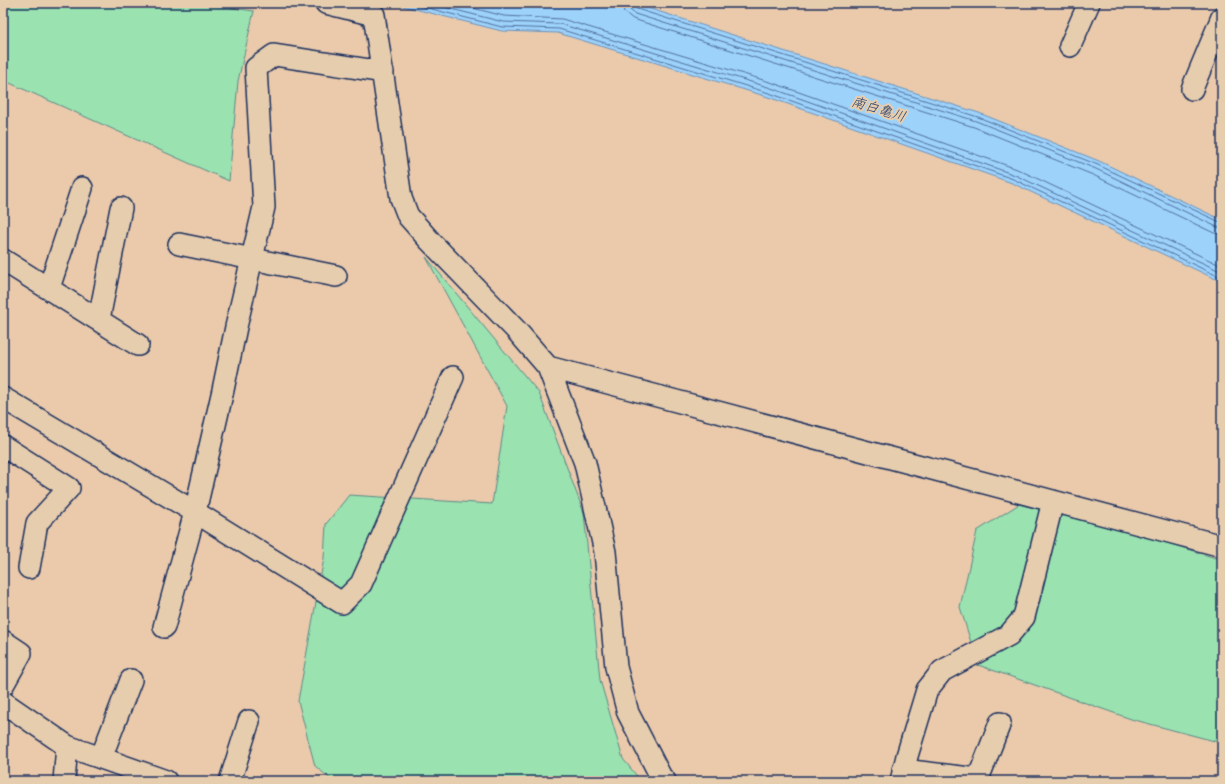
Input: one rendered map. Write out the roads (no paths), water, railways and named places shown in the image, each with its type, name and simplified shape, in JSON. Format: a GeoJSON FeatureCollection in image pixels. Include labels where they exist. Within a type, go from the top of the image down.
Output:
{"type":"FeatureCollection","features":[{"type":"Feature","properties":{"kind":"street"},"geometry":{"type":"LineString","coordinates":[[326,3],[374,15],[401,198],[408,216],[430,241],[516,330],[548,367],[585,463],[605,552],[616,667],[628,713],[665,781]]}},
{"type":"Feature","properties":{"kind":"street"},"geometry":{"type":"LineString","coordinates":[[1070,46],[1089,3]]}},
{"type":"Feature","properties":{"kind":"street"},"geometry":{"type":"LineString","coordinates":[[1192,89],[1222,17]]}},
{"type":"Feature","properties":{"kind":"street"},"geometry":{"type":"LineString","coordinates":[[164,627],[195,512],[264,207],[256,68],[274,55],[383,72]]}},
{"type":"Feature","properties":{"kind":"street"},"geometry":{"type":"LineString","coordinates":[[49,288],[82,188]]}},
{"type":"Feature","properties":{"kind":"street"},"geometry":{"type":"LineString","coordinates":[[99,320],[121,208]]}},
{"type":"Feature","properties":{"kind":"street"},"geometry":{"type":"LineString","coordinates":[[179,244],[336,276]]}},
{"type":"Feature","properties":{"kind":"street"},"geometry":{"type":"LineString","coordinates":[[3,260],[138,345]]}},
{"type":"Feature","properties":{"kind":"street"},"geometry":{"type":"LineString","coordinates":[[548,367],[1222,546]]}},
{"type":"Feature","properties":{"kind":"street"},"geometry":{"type":"LineString","coordinates":[[3,398],[195,512],[342,603],[361,584],[453,377]]}},
{"type":"Feature","properties":{"kind":"street"},"geometry":{"type":"LineString","coordinates":[[3,446],[69,488],[37,523],[29,568]]}},
{"type":"Feature","properties":{"kind":"street"},"geometry":{"type":"LineString","coordinates":[[1000,723],[978,779],[902,776],[928,690],[942,671],[1009,636],[1024,617],[1053,501]]}},
{"type":"Feature","properties":{"kind":"street"},"geometry":{"type":"LineString","coordinates":[[3,641],[21,653],[3,685]]}},
{"type":"Feature","properties":{"kind":"street"},"geometry":{"type":"LineString","coordinates":[[101,758],[131,680]]}},
{"type":"Feature","properties":{"kind":"street"},"geometry":{"type":"LineString","coordinates":[[3,702],[67,746],[166,781]]}},
{"type":"Feature","properties":{"kind":"street"},"geometry":{"type":"LineString","coordinates":[[230,781],[249,721]]}},
{"type":"Feature","properties":{"kind":"street"},"geometry":{"type":"LineString","coordinates":[[64,781],[67,746]]}},
{"type":"Feature","properties":{"kind":"water","name":"南白亀川"},"geometry":{"type":"Polygon","coordinates":[[[391,3],[632,3],[979,113],[1099,161],[1222,220],[1222,282],[1012,183],[768,97],[558,33],[502,31],[391,3]]]}}]}
